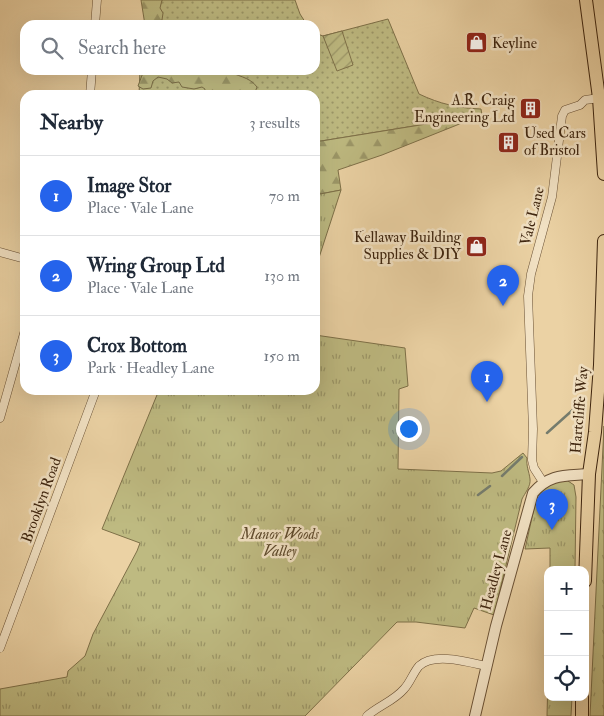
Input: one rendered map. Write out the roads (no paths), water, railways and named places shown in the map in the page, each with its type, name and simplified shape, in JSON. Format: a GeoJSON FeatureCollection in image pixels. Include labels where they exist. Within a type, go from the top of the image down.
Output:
{"type":"FeatureCollection","features":[{"type":"Feature","properties":{"kind":"highway"},"geometry":{"type":"LineString","coordinates":[[586,0],[599,98],[604,174]]}},
{"type":"Feature","properties":{"kind":"highway","name":"Hartcliffe Way"},"geometry":{"type":"LineString","coordinates":[[586,566],[589,474],[595,432],[600,365],[604,241]]}},
{"type":"Feature","properties":{"kind":"highway"},"geometry":{"type":"LineString","coordinates":[[582,701],[582,716]]}},
{"type":"Feature","properties":{"kind":"street"},"geometry":{"type":"LineString","coordinates":[[95,20],[97,0]]}},
{"type":"Feature","properties":{"kind":"street"},"geometry":{"type":"LineString","coordinates":[[90,90],[92,75]]}},
{"type":"Feature","properties":{"kind":"street","name":"Vale Lane"},"geometry":{"type":"LineString","coordinates":[[543,482],[534,468],[532,460],[534,430],[528,296],[531,274],[552,197],[562,116],[565,110],[580,105],[586,100],[599,98]]}},
{"type":"Feature","properties":{"kind":"street"},"geometry":{"type":"LineString","coordinates":[[0,252],[20,258]]}},
{"type":"Feature","properties":{"kind":"street"},"geometry":{"type":"LineString","coordinates":[[0,418],[20,348]]}},
{"type":"Feature","properties":{"kind":"street","name":"Brooklyn Road"},"geometry":{"type":"LineString","coordinates":[[0,648],[94,395]]}},
{"type":"Feature","properties":{"kind":"street"},"geometry":{"type":"LineString","coordinates":[[543,482],[556,476],[589,474]]}},
{"type":"Feature","properties":{"kind":"street","name":"Headley Lane"},"geometry":{"type":"LineString","coordinates":[[475,716],[486,666],[530,499],[543,482]]}},
{"type":"Feature","properties":{"kind":"street"},"geometry":{"type":"LineString","coordinates":[[366,716],[389,702],[404,689],[418,666],[426,661],[436,658],[486,666]]}},
{"type":"Feature","properties":{"kind":"waterway"},"geometry":{"type":"LineString","coordinates":[[547,433],[576,407]]}},
{"type":"Feature","properties":{"kind":"waterway"},"geometry":{"type":"LineString","coordinates":[[502,476],[522,457]]}},
{"type":"Feature","properties":{"kind":"waterway"},"geometry":{"type":"LineString","coordinates":[[478,495],[490,486]]}},
{"type":"Feature","properties":{"kind":"place","name":"Keyline"},"geometry":{"type":"Point","coordinates":[476,43]}},
{"type":"Feature","properties":{"kind":"place","name":"A.R. Craig Engineering Ltd"},"geometry":{"type":"Point","coordinates":[531,109]}},
{"type":"Feature","properties":{"kind":"place","name":"Used Cars of Bristol"},"geometry":{"type":"Point","coordinates":[508,142]}},
{"type":"Feature","properties":{"kind":"place","name":"Kellaway Building Supplies & DIY"},"geometry":{"type":"Point","coordinates":[477,246]}},
{"type":"Feature","properties":{"kind":"place","name":"Wring Group Ltd"},"geometry":{"type":"Point","coordinates":[503,306]}},
{"type":"Feature","properties":{"kind":"place","name":"Image Stor"},"geometry":{"type":"Point","coordinates":[487,402]}},
{"type":"Feature","properties":{"kind":"place","name":"Crox Bottom"},"geometry":{"type":"Point","coordinates":[552,530]}},
{"type":"Feature","properties":{"kind":"park label","name":"Manor Woods Valley"},"geometry":{"type":"Point","coordinates":[280,542]}}]}
